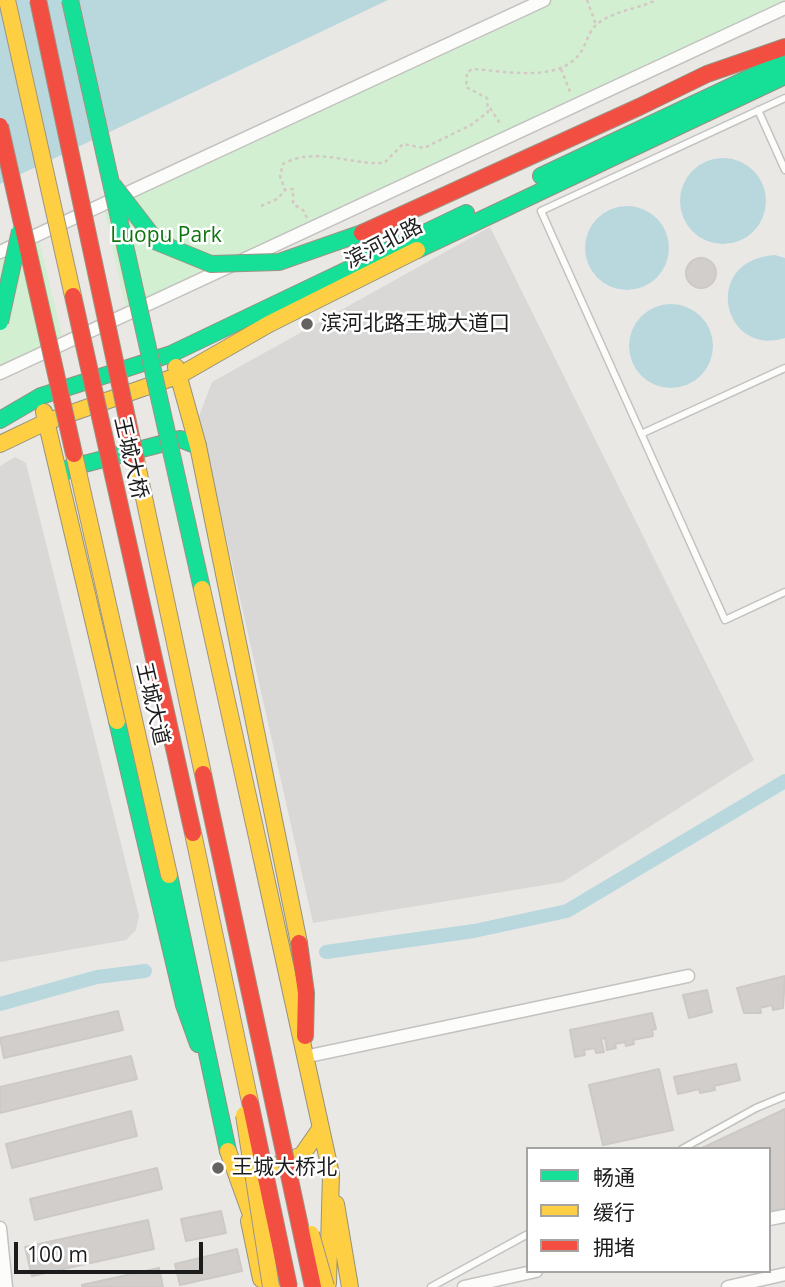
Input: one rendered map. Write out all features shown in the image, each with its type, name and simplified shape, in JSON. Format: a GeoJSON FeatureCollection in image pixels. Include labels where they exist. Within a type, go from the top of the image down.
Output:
{"type":"FeatureCollection","features":[{"type":"Feature","properties":{"kind":"main road","name":"王城大桥"},"geometry":{"type":"LineString","coordinates":[[7,0],[213,924]]}},
{"type":"Feature","properties":{"kind":"main road","name":"王城大桥"},"geometry":{"type":"LineString","coordinates":[[38,0],[279,1117]]}},
{"type":"Feature","properties":{"kind":"main road"},"geometry":{"type":"LineString","coordinates":[[70,0],[331,1174],[349,1287]]}},
{"type":"Feature","properties":{"kind":"main road"},"geometry":{"type":"LineString","coordinates":[[109,180],[157,242],[211,264],[279,262],[353,237],[707,74],[785,47]]}},
{"type":"Feature","properties":{"kind":"main road","name":"滨河北路"},"geometry":{"type":"LineString","coordinates":[[0,420],[41,397],[171,354],[785,61]]}},
{"type":"Feature","properties":{"kind":"main road","name":"滨河北路"},"geometry":{"type":"LineString","coordinates":[[0,444],[46,422],[180,375],[269,324],[500,209],[785,76]]}},
{"type":"Feature","properties":{"kind":"main road","name":"王城大道"},"geometry":{"type":"LineString","coordinates":[[0,126],[169,875],[228,1152],[278,1287]]}},
{"type":"Feature","properties":{"kind":"main road"},"geometry":{"type":"LineString","coordinates":[[0,322],[21,223]]}},
{"type":"Feature","properties":{"kind":"main road"},"geometry":{"type":"LineString","coordinates":[[171,354],[180,375],[198,446],[297,930],[306,993],[304,1057]]}},
{"type":"Feature","properties":{"kind":"main road"},"geometry":{"type":"LineString","coordinates":[[41,397],[184,1005],[216,1094]]}},
{"type":"Feature","properties":{"kind":"main road"},"geometry":{"type":"LineString","coordinates":[[59,477],[69,468],[180,439],[198,446]]}},
{"type":"Feature","properties":{"kind":"main road"},"geometry":{"type":"LineString","coordinates":[[213,924],[271,1287]]}},
{"type":"Feature","properties":{"kind":"main road"},"geometry":{"type":"LineString","coordinates":[[213,924],[289,1287]]}},
{"type":"Feature","properties":{"kind":"main road"},"geometry":{"type":"LineString","coordinates":[[279,1117],[313,1287]]}},
{"type":"Feature","properties":{"kind":"main road"},"geometry":{"type":"LineString","coordinates":[[279,1117],[327,1287]]}},
{"type":"Feature","properties":{"kind":"main road"},"geometry":{"type":"LineString","coordinates":[[228,1152],[251,1166],[272,1167],[296,1161],[310,1148],[320,1129]]}},
{"type":"Feature","properties":{"kind":"main road"},"geometry":{"type":"LineString","coordinates":[[327,1287],[331,1174]]}},
{"type":"Feature","properties":{"kind":"main road"},"geometry":{"type":"LineString","coordinates":[[245,1200],[263,1287]]}},
{"type":"Feature","properties":{"kind":"street"},"geometry":{"type":"LineString","coordinates":[[0,252],[544,0]]}},
{"type":"Feature","properties":{"kind":"street"},"geometry":{"type":"LineString","coordinates":[[0,373],[785,8]]}},
{"type":"Feature","properties":{"kind":"street"},"geometry":{"type":"LineString","coordinates":[[304,1057],[688,976]]}},
{"type":"Feature","properties":{"kind":"street"},"geometry":{"type":"LineString","coordinates":[[0,1228],[6,1287]]}},
{"type":"Feature","properties":{"kind":"street"},"geometry":{"type":"LineString","coordinates":[[464,1287],[527,1273]]}},
{"type":"Feature","properties":{"kind":"street"},"geometry":{"type":"LineString","coordinates":[[728,1287],[785,1274]]}},
{"type":"Feature","properties":{"kind":"lane"},"geometry":{"type":"LineString","coordinates":[[785,98],[541,211],[725,620],[785,592]]}},
{"type":"Feature","properties":{"kind":"lane"},"geometry":{"type":"LineString","coordinates":[[758,110],[785,170]]}},
{"type":"Feature","properties":{"kind":"lane"},"geometry":{"type":"LineString","coordinates":[[641,434],[785,368]]}},
{"type":"Feature","properties":{"kind":"lane"},"geometry":{"type":"LineString","coordinates":[[686,1147],[756,1108],[785,1096]]}},
{"type":"Feature","properties":{"kind":"lane"},"geometry":{"type":"LineString","coordinates":[[431,1287],[526,1235]]}},
{"type":"Feature","properties":{"kind":"path"},"geometry":{"type":"LineString","coordinates":[[587,0],[596,25]]}},
{"type":"Feature","properties":{"kind":"path"},"geometry":{"type":"LineString","coordinates":[[515,133],[496,120],[487,98],[466,87],[464,80],[467,72],[473,69],[541,74],[561,69],[578,57],[596,25],[613,14],[656,0]]}},
{"type":"Feature","properties":{"kind":"path"},"geometry":{"type":"LineString","coordinates":[[561,69],[566,88],[580,103]]}},
{"type":"Feature","properties":{"kind":"path"},"geometry":{"type":"LineString","coordinates":[[285,190],[280,176],[283,164],[291,159],[318,155],[384,163],[403,144],[424,148],[471,125],[488,112],[489,104]]}},
{"type":"Feature","properties":{"kind":"path"},"geometry":{"type":"LineString","coordinates":[[261,206],[276,199],[285,190],[293,189],[293,204],[303,210],[311,228]]}},
{"type":"Feature","properties":{"kind":"shaded area"},"geometry":{"type":"Polygon","coordinates":[[[490,227],[754,760],[563,882],[313,923],[199,416],[212,382],[490,227]]]}},
{"type":"Feature","properties":{"kind":"shaded area"},"geometry":{"type":"Polygon","coordinates":[[[15,457],[26,463],[139,916],[136,930],[126,940],[0,962],[0,466],[15,457]]]}},
{"type":"Feature","properties":{"kind":"green space","name":"Luopu Park"},"geometry":{"type":"Polygon","coordinates":[[[544,0],[785,0],[785,8],[127,314],[103,204],[544,0]]]}},
{"type":"Feature","properties":{"kind":"green space"},"geometry":{"type":"Polygon","coordinates":[[[38,235],[64,344],[0,373],[0,252],[38,235]]]}},
{"type":"Feature","properties":{"kind":"water"},"geometry":{"type":"Polygon","coordinates":[[[0,0],[388,0],[0,184],[0,0]]]}},
{"type":"Feature","properties":{"kind":"water"},"geometry":{"type":"Polygon","coordinates":[[[723,158],[747,165],[759,177],[766,201],[759,225],[747,237],[723,244],[699,237],[687,225],[680,201],[687,177],[699,165],[723,158]]]}},
{"type":"Feature","properties":{"kind":"water"},"geometry":{"type":"Polygon","coordinates":[[[619,206],[635,206],[651,213],[662,224],[669,240],[666,264],[657,278],[635,290],[619,290],[603,283],[592,272],[585,256],[585,240],[592,224],[603,213],[619,206]]]}},
{"type":"Feature","properties":{"kind":"water"},"geometry":{"type":"Polygon","coordinates":[[[775,255],[785,258],[785,338],[764,340],[747,334],[735,322],[729,306],[729,289],[736,273],[751,261],[775,255]]]}},
{"type":"Feature","properties":{"kind":"water"},"geometry":{"type":"Polygon","coordinates":[[[663,304],[679,304],[695,311],[706,322],[713,338],[710,362],[701,376],[679,388],[663,388],[647,381],[636,370],[629,354],[629,338],[636,322],[647,311],[663,304]]]}},
{"type":"Feature","properties":{"kind":"building"},"geometry":{"type":"Polygon","coordinates":[[[701,258],[712,262],[716,273],[712,284],[701,288],[690,284],[686,273],[690,262],[701,258]]]}},
{"type":"Feature","properties":{"kind":"building"},"geometry":{"type":"Polygon","coordinates":[[[785,976],[783,1008],[773,1010],[772,1005],[760,1008],[761,1013],[744,1013],[737,988],[785,976]]]}},
{"type":"Feature","properties":{"kind":"building"},"geometry":{"type":"Polygon","coordinates":[[[707,990],[712,1012],[689,1018],[683,995],[707,990]]]}},
{"type":"Feature","properties":{"kind":"building"},"geometry":{"type":"Polygon","coordinates":[[[118,1011],[123,1030],[4,1058],[0,1038],[118,1011]]]}},
{"type":"Feature","properties":{"kind":"building"},"geometry":{"type":"Polygon","coordinates":[[[652,1013],[656,1029],[652,1030],[653,1036],[633,1040],[634,1044],[626,1046],[625,1042],[615,1044],[616,1048],[607,1050],[605,1038],[601,1039],[604,1052],[596,1053],[595,1048],[584,1050],[585,1055],[575,1057],[570,1030],[652,1013]]]}},
{"type":"Feature","properties":{"kind":"building"},"geometry":{"type":"Polygon","coordinates":[[[131,1056],[137,1079],[0,1113],[0,1087],[131,1056]]]}},
{"type":"Feature","properties":{"kind":"building"},"geometry":{"type":"Polygon","coordinates":[[[736,1064],[740,1080],[714,1086],[715,1090],[700,1093],[699,1089],[678,1094],[674,1077],[736,1064]]]}},
{"type":"Feature","properties":{"kind":"building"},"geometry":{"type":"Polygon","coordinates":[[[659,1069],[673,1130],[603,1145],[589,1085],[659,1069]]]}},
{"type":"Feature","properties":{"kind":"building"},"geometry":{"type":"Polygon","coordinates":[[[785,1109],[785,1208],[771,1212],[771,1147],[704,1147],[785,1109]]]}},
{"type":"Feature","properties":{"kind":"building"},"geometry":{"type":"Polygon","coordinates":[[[131,1111],[137,1136],[12,1168],[6,1144],[131,1111]]]}},
{"type":"Feature","properties":{"kind":"building"},"geometry":{"type":"Polygon","coordinates":[[[157,1168],[162,1189],[35,1220],[30,1199],[157,1168]]]}},
{"type":"Feature","properties":{"kind":"building"},"geometry":{"type":"Polygon","coordinates":[[[221,1211],[226,1233],[186,1241],[181,1219],[221,1211]]]}},
{"type":"Feature","properties":{"kind":"building"},"geometry":{"type":"Polygon","coordinates":[[[148,1220],[154,1249],[32,1276],[25,1247],[148,1220]]]}},
{"type":"Feature","properties":{"kind":"building"},"geometry":{"type":"Polygon","coordinates":[[[237,1249],[242,1271],[180,1285],[175,1264],[237,1249]]]}},
{"type":"Feature","properties":{"kind":"building"},"geometry":{"type":"Polygon","coordinates":[[[159,1268],[163,1287],[82,1287],[82,1285],[159,1268]]]}},
{"type":"Feature","properties":{"kind":"waterway"},"geometry":{"type":"LineString","coordinates":[[326,952],[474,931],[567,911],[785,781]]}},
{"type":"Feature","properties":{"kind":"waterway"},"geometry":{"type":"LineString","coordinates":[[0,1004],[97,977],[145,971]]}},
{"type":"Feature","properties":{"kind":"traffic: fast"},"geometry":{"type":"LineString","coordinates":[[70,0],[202,589]]}},
{"type":"Feature","properties":{"kind":"traffic: fast"},"geometry":{"type":"LineString","coordinates":[[541,176],[785,61]]}},
{"type":"Feature","properties":{"kind":"traffic: fast"},"geometry":{"type":"LineString","coordinates":[[417,250],[785,76]]}},
{"type":"Feature","properties":{"kind":"traffic: fast"},"geometry":{"type":"LineString","coordinates":[[113,185],[157,242],[211,264],[279,262],[362,233]]}},
{"type":"Feature","properties":{"kind":"traffic: fast"},"geometry":{"type":"LineString","coordinates":[[0,420],[41,396],[171,354],[466,213]]}},
{"type":"Feature","properties":{"kind":"traffic: fast"},"geometry":{"type":"LineString","coordinates":[[0,322],[20,231]]}},
{"type":"Feature","properties":{"kind":"traffic: fast"},"geometry":{"type":"LineString","coordinates":[[65,472],[69,468],[180,439],[198,446]]}},
{"type":"Feature","properties":{"kind":"traffic: fast"},"geometry":{"type":"LineString","coordinates":[[117,721],[184,1005],[198,1044]]}},
{"type":"Feature","properties":{"kind":"traffic: fast"},"geometry":{"type":"LineString","coordinates":[[169,875],[228,1151]]}},
{"type":"Feature","properties":{"kind":"traffic: slow"},"geometry":{"type":"LineString","coordinates":[[7,0],[73,296]]}},
{"type":"Feature","properties":{"kind":"traffic: slow"},"geometry":{"type":"LineString","coordinates":[[0,444],[46,422],[180,375],[269,324],[417,250]]}},
{"type":"Feature","properties":{"kind":"traffic: slow"},"geometry":{"type":"LineString","coordinates":[[176,367],[198,446],[299,943]]}},
{"type":"Feature","properties":{"kind":"traffic: slow"},"geometry":{"type":"LineString","coordinates":[[44,412],[117,721]]}},
{"type":"Feature","properties":{"kind":"traffic: slow"},"geometry":{"type":"LineString","coordinates":[[74,454],[169,875]]}},
{"type":"Feature","properties":{"kind":"traffic: slow"},"geometry":{"type":"LineString","coordinates":[[136,460],[203,774]]}},
{"type":"Feature","properties":{"kind":"traffic: slow"},"geometry":{"type":"LineString","coordinates":[[202,589],[261,855]]}},
{"type":"Feature","properties":{"kind":"traffic: slow"},"geometry":{"type":"LineString","coordinates":[[193,833],[250,1102]]}},
{"type":"Feature","properties":{"kind":"traffic: slow"},"geometry":{"type":"LineString","coordinates":[[261,855],[331,1174],[328,1283]]}},
{"type":"Feature","properties":{"kind":"traffic: slow"},"geometry":{"type":"LineString","coordinates":[[244,1115],[271,1287]]}},
{"type":"Feature","properties":{"kind":"traffic: slow"},"geometry":{"type":"LineString","coordinates":[[272,1167],[302,1155],[320,1129]]}},
{"type":"Feature","properties":{"kind":"traffic: slow"},"geometry":{"type":"LineString","coordinates":[[228,1151],[258,1234]]}},
{"type":"Feature","properties":{"kind":"traffic: slow"},"geometry":{"type":"LineString","coordinates":[[336,1204],[350,1287]]}},
{"type":"Feature","properties":{"kind":"traffic: slow"},"geometry":{"type":"LineString","coordinates":[[249,1221],[261,1279]]}},
{"type":"Feature","properties":{"kind":"traffic: slow"},"geometry":{"type":"LineString","coordinates":[[311,1234],[326,1287]]}},
{"type":"Feature","properties":{"kind":"traffic: jam"},"geometry":{"type":"LineString","coordinates":[[38,0],[136,460]]}},
{"type":"Feature","properties":{"kind":"traffic: jam"},"geometry":{"type":"LineString","coordinates":[[639,107],[707,74],[785,47]]}},
{"type":"Feature","properties":{"kind":"traffic: jam"},"geometry":{"type":"LineString","coordinates":[[362,233],[639,107]]}},
{"type":"Feature","properties":{"kind":"traffic: jam"},"geometry":{"type":"LineString","coordinates":[[0,126],[74,454]]}},
{"type":"Feature","properties":{"kind":"traffic: jam"},"geometry":{"type":"LineString","coordinates":[[73,296],[193,833]]}},
{"type":"Feature","properties":{"kind":"traffic: jam"},"geometry":{"type":"LineString","coordinates":[[203,774],[313,1287]]}},
{"type":"Feature","properties":{"kind":"traffic: jam"},"geometry":{"type":"LineString","coordinates":[[299,943],[306,993],[305,1036]]}},
{"type":"Feature","properties":{"kind":"traffic: jam"},"geometry":{"type":"LineString","coordinates":[[250,1102],[289,1287]]}},
{"type":"Feature","properties":{"kind":"place","name":"滨河北路王城大道口"},"geometry":{"type":"Point","coordinates":[307,324]}},
{"type":"Feature","properties":{"kind":"place","name":"王城大桥北"},"geometry":{"type":"Point","coordinates":[218,1168]}}]}
